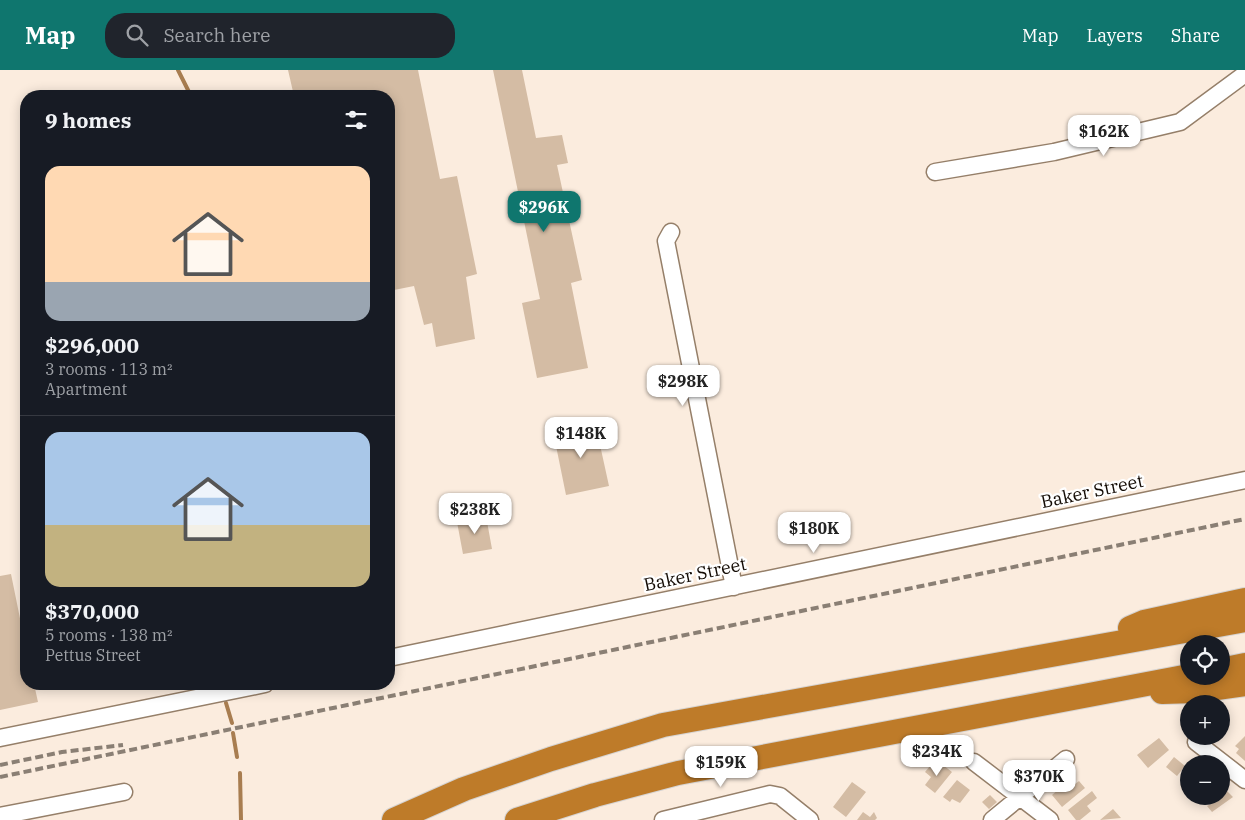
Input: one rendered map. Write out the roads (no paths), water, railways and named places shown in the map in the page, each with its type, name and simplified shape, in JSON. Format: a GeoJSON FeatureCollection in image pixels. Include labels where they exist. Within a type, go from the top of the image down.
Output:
{"type":"FeatureCollection","features":[{"type":"Feature","properties":{"kind":"highway"},"geometry":{"type":"LineString","coordinates":[[1089,648],[1144,622],[1245,600]]}},
{"type":"Feature","properties":{"kind":"highway"},"geometry":{"type":"LineString","coordinates":[[394,820],[464,789],[551,759],[663,725],[1245,620]]}},
{"type":"Feature","properties":{"kind":"highway"},"geometry":{"type":"LineString","coordinates":[[1230,668],[1245,665]]}},
{"type":"Feature","properties":{"kind":"highway"},"geometry":{"type":"LineString","coordinates":[[517,820],[595,795],[678,773],[1180,678]]}},
{"type":"Feature","properties":{"kind":"highway"},"geometry":{"type":"LineString","coordinates":[[1095,693],[1197,691],[1245,684]]}},
{"type":"Feature","properties":{"kind":"street"},"geometry":{"type":"LineString","coordinates":[[935,172],[1054,152],[1180,122],[1245,74]]}},
{"type":"Feature","properties":{"kind":"street"},"geometry":{"type":"LineString","coordinates":[[671,232],[666,241],[734,587]]}},
{"type":"Feature","properties":{"kind":"street","name":"Baker Street"},"geometry":{"type":"LineString","coordinates":[[395,657],[1245,480]]}},
{"type":"Feature","properties":{"kind":"street"},"geometry":{"type":"LineString","coordinates":[[0,738],[235,690]]}},
{"type":"Feature","properties":{"kind":"street"},"geometry":{"type":"LineString","coordinates":[[1200,745],[1245,780]]}},
{"type":"Feature","properties":{"kind":"street"},"geometry":{"type":"LineString","coordinates":[[992,820],[1066,759]]}},
{"type":"Feature","properties":{"kind":"street"},"geometry":{"type":"LineString","coordinates":[[974,762],[1050,820]]}},
{"type":"Feature","properties":{"kind":"street"},"geometry":{"type":"LineString","coordinates":[[0,816],[124,792]]}},
{"type":"Feature","properties":{"kind":"street"},"geometry":{"type":"LineString","coordinates":[[663,820],[770,794],[780,796],[810,820]]}},
{"type":"Feature","properties":{"kind":"waterway"},"geometry":{"type":"LineString","coordinates":[[178,70],[188,90]]}},
{"type":"Feature","properties":{"kind":"waterway"},"geometry":{"type":"LineString","coordinates":[[226,703],[232,723]]}},
{"type":"Feature","properties":{"kind":"waterway"},"geometry":{"type":"LineString","coordinates":[[233,733],[237,757]]}},
{"type":"Feature","properties":{"kind":"waterway"},"geometry":{"type":"LineString","coordinates":[[240,773],[241,820]]}},
{"type":"Feature","properties":{"kind":"railway"},"geometry":{"type":"LineString","coordinates":[[0,777],[1245,519]]}},
{"type":"Feature","properties":{"kind":"railway"},"geometry":{"type":"LineString","coordinates":[[0,765],[62,752],[123,745]]}}]}
